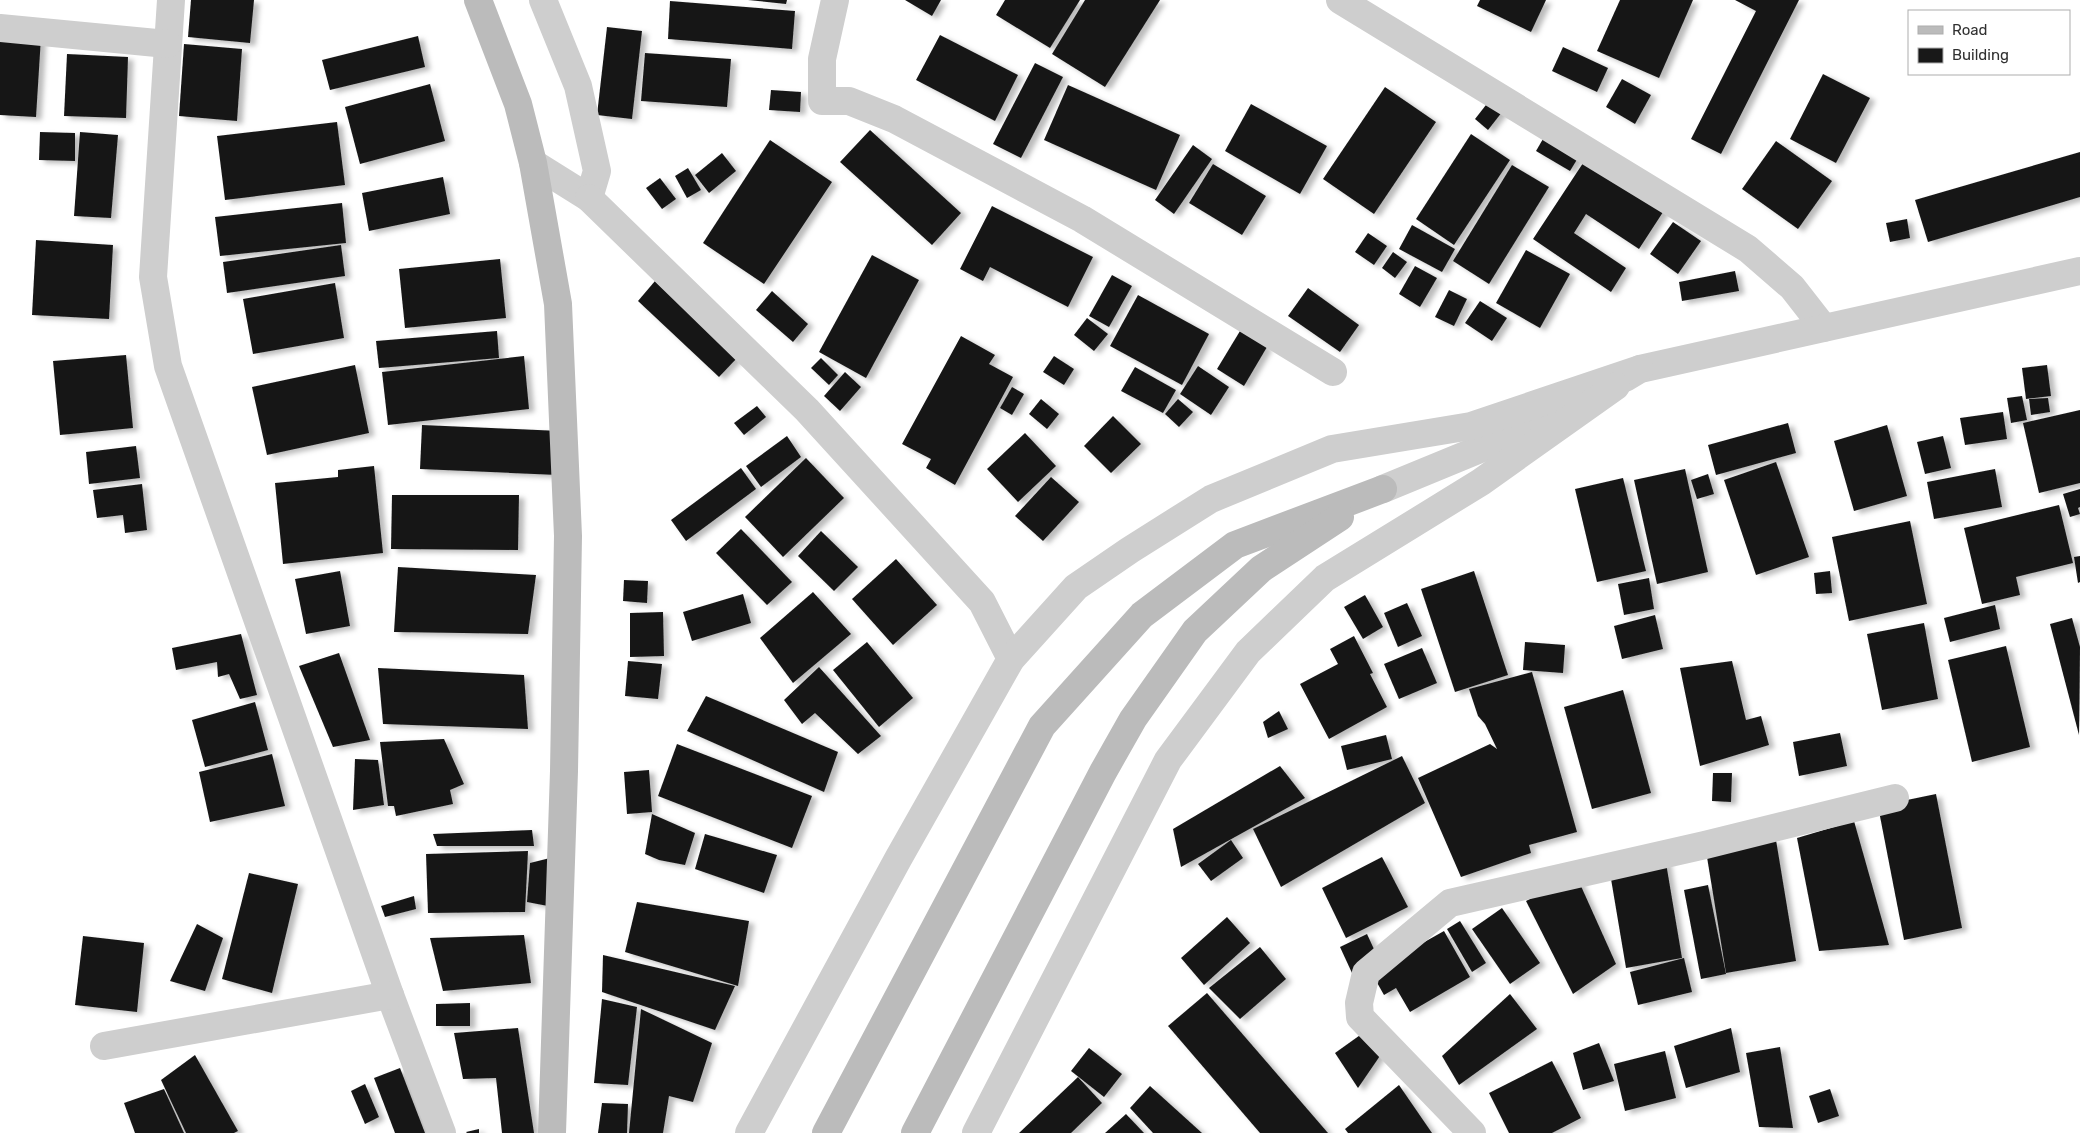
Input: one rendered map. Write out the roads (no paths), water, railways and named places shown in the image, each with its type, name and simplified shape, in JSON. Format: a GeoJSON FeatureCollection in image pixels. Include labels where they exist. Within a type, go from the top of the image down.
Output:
{"type":"FeatureCollection","features":[{"type":"Feature","properties":{"kind":"main road"},"geometry":{"type":"LineString","coordinates":[[478,0],[518,104],[533,163],[558,304],[568,536],[564,771],[552,1133]]}},
{"type":"Feature","properties":{"kind":"main road"},"geometry":{"type":"LineString","coordinates":[[826,1133],[1042,726],[1142,614],[1235,545],[1383,490]]}},
{"type":"Feature","properties":{"kind":"main road"},"geometry":{"type":"LineString","coordinates":[[915,1133],[1102,772],[1133,719],[1195,631],[1260,569],[1383,490]]}},
{"type":"Feature","properties":{"kind":"street"},"geometry":{"type":"LineString","coordinates":[[171,0],[153,277],[168,366],[390,995],[442,1133]]}},
{"type":"Feature","properties":{"kind":"street"},"geometry":{"type":"LineString","coordinates":[[543,0],[580,95],[597,171],[589,198]]}},
{"type":"Feature","properties":{"kind":"street"},"geometry":{"type":"LineString","coordinates":[[835,0],[822,58],[822,101],[849,101],[894,119],[1082,219],[1333,372]]}},
{"type":"Feature","properties":{"kind":"street"},"geometry":{"type":"LineString","coordinates":[[1340,0],[1748,249],[1792,287],[1824,328]]}},
{"type":"Feature","properties":{"kind":"street"},"geometry":{"type":"LineString","coordinates":[[0,28],[167,44]]}},
{"type":"Feature","properties":{"kind":"street"},"geometry":{"type":"LineString","coordinates":[[533,163],[589,198],[807,410],[982,602],[1011,659]]}},
{"type":"Feature","properties":{"kind":"street"},"geometry":{"type":"LineString","coordinates":[[749,1133],[898,859],[1011,659],[1076,588],[1130,550],[1211,499],[1332,449],[1471,426],[1640,369],[2080,271]]}},
{"type":"Feature","properties":{"kind":"street"},"geometry":{"type":"LineString","coordinates":[[1383,490],[1553,418],[1640,369]]}},
{"type":"Feature","properties":{"kind":"street"},"geometry":{"type":"LineString","coordinates":[[976,1133],[1168,760],[1248,652],[1325,578],[1480,482],[1640,369]]}},
{"type":"Feature","properties":{"kind":"street"},"geometry":{"type":"LineString","coordinates":[[1472,1133],[1360,1017],[1359,1002],[1366,973],[1450,903],[1705,845],[1895,798]]}},
{"type":"Feature","properties":{"kind":"street"},"geometry":{"type":"LineString","coordinates":[[104,1046],[390,995]]}}]}
